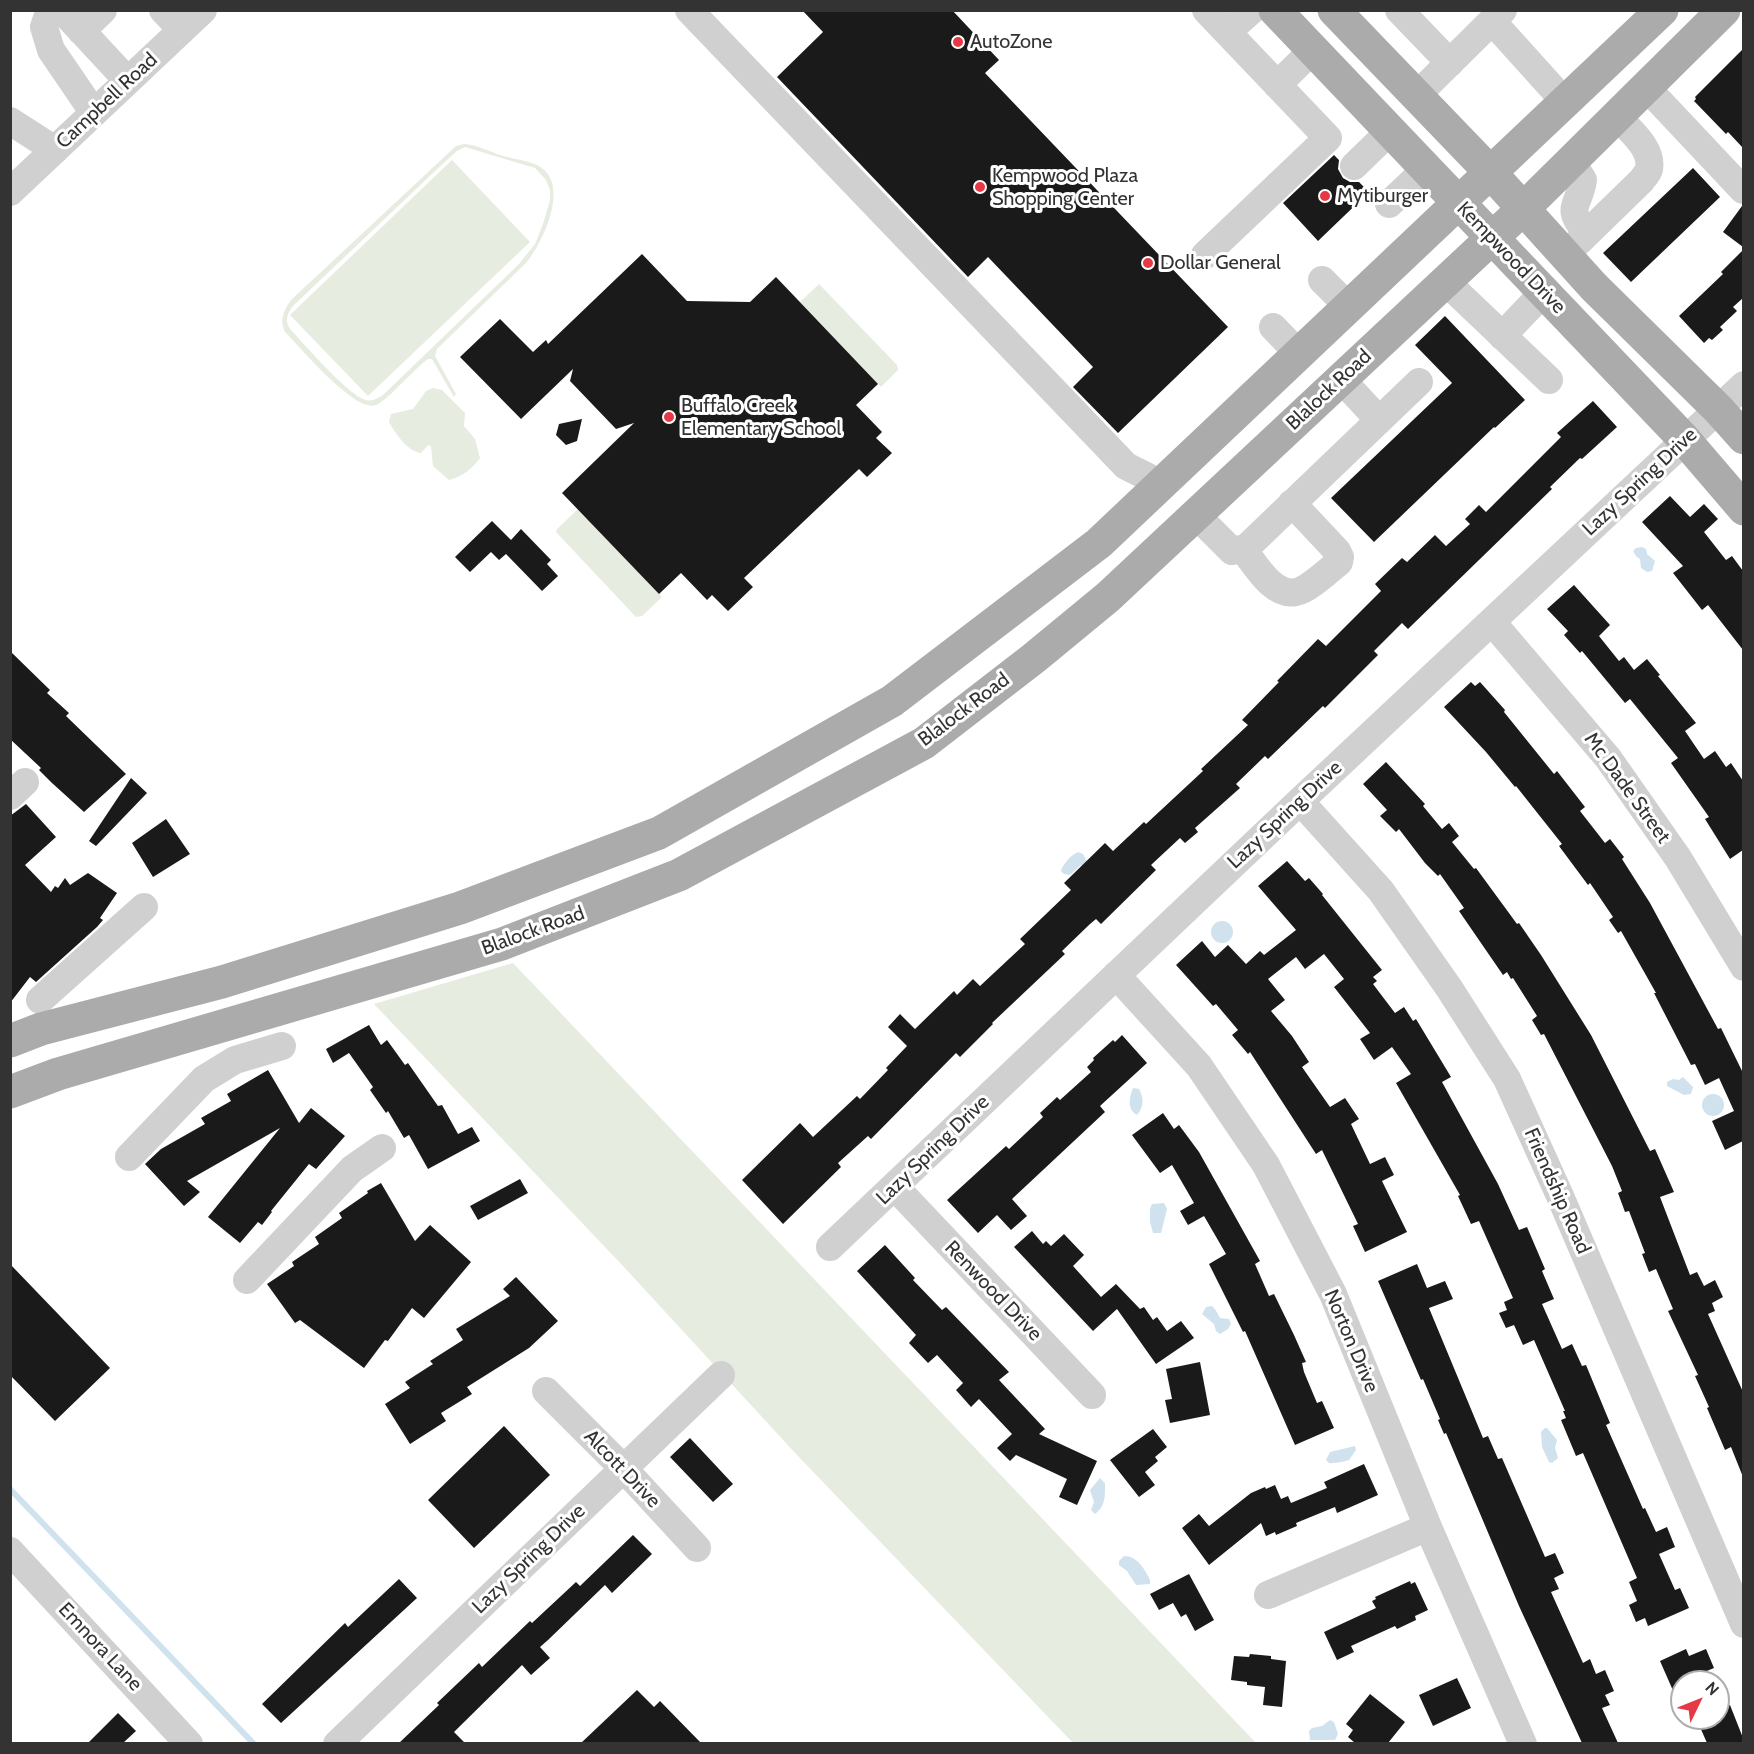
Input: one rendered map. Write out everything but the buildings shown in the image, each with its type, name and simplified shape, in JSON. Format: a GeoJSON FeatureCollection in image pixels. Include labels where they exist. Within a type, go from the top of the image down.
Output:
{"type":"FeatureCollection","features":[{"type":"Feature","properties":{"kind":"main road","name":"Kempwood Drive"},"geometry":{"type":"LineString","coordinates":[[1275,10],[1684,439],[1743,509]]}},
{"type":"Feature","properties":{"kind":"main road","name":"Kempwood Drive"},"geometry":{"type":"LineString","coordinates":[[1334,10],[1523,209],[1576,244],[1594,287],[1719,410],[1743,438]]}},
{"type":"Feature","properties":{"kind":"main road"},"geometry":{"type":"LineString","coordinates":[[10,1041],[41,1029],[222,982],[460,909],[659,833],[892,701],[1099,543],[1662,10]]}},
{"type":"Feature","properties":{"kind":"main road","name":"Blalock Road"},"geometry":{"type":"LineString","coordinates":[[10,1092],[58,1074],[502,944],[679,875],[924,743],[1108,597],[1523,209],[1724,10]]}},
{"type":"Feature","properties":{"kind":"main road"},"geometry":{"type":"LineString","coordinates":[[1162,484],[1196,515]]}},
{"type":"Feature","properties":{"kind":"main road"},"geometry":{"type":"LineString","coordinates":[[1099,543],[1109,558],[1108,597]]}},
{"type":"Feature","properties":{"kind":"street"},"geometry":{"type":"LineString","coordinates":[[50,10],[44,27],[51,50],[94,113]]}},
{"type":"Feature","properties":{"kind":"street"},"geometry":{"type":"LineString","coordinates":[[62,10],[128,81]]}},
{"type":"Feature","properties":{"kind":"street"},"geometry":{"type":"LineString","coordinates":[[81,31],[103,10]]}},
{"type":"Feature","properties":{"kind":"street","name":"Campbell Road"},"geometry":{"type":"LineString","coordinates":[[10,192],[128,81],[173,20],[203,10]]}},
{"type":"Feature","properties":{"kind":"street"},"geometry":{"type":"LineString","coordinates":[[689,10],[1126,466],[1162,484]]}},
{"type":"Feature","properties":{"kind":"street"},"geometry":{"type":"LineString","coordinates":[[1205,255],[1328,138],[1206,10]]}},
{"type":"Feature","properties":{"kind":"street"},"geometry":{"type":"LineString","coordinates":[[1227,32],[1252,10]]}},
{"type":"Feature","properties":{"kind":"street"},"geometry":{"type":"LineString","coordinates":[[1399,10],[1450,63]]}},
{"type":"Feature","properties":{"kind":"street"},"geometry":{"type":"LineString","coordinates":[[1416,96],[1497,16],[1565,102]]}},
{"type":"Feature","properties":{"kind":"street"},"geometry":{"type":"LineString","coordinates":[[1277,85],[1313,50]]}},
{"type":"Feature","properties":{"kind":"street"},"geometry":{"type":"LineString","coordinates":[[1646,87],[1743,190]]}},
{"type":"Feature","properties":{"kind":"street"},"geometry":{"type":"LineString","coordinates":[[1576,244],[1641,181],[1649,170],[1649,156],[1641,143],[1617,116]]}},
{"type":"Feature","properties":{"kind":"street"},"geometry":{"type":"LineString","coordinates":[[10,121],[55,150]]}},
{"type":"Feature","properties":{"kind":"street"},"geometry":{"type":"LineString","coordinates":[[1354,166],[1390,131]]}},
{"type":"Feature","properties":{"kind":"street"},"geometry":{"type":"LineString","coordinates":[[1571,161],[1583,180],[1575,203],[1576,244]]}},
{"type":"Feature","properties":{"kind":"street"},"geometry":{"type":"LineString","coordinates":[[1389,204],[1426,169]]}},
{"type":"Feature","properties":{"kind":"street"},"geometry":{"type":"LineString","coordinates":[[1322,280],[1349,307]]}},
{"type":"Feature","properties":{"kind":"street"},"geometry":{"type":"LineString","coordinates":[[1445,281],[1549,380]]}},
{"type":"Feature","properties":{"kind":"street"},"geometry":{"type":"LineString","coordinates":[[1502,336],[1544,292]]}},
{"type":"Feature","properties":{"kind":"street"},"geometry":{"type":"LineString","coordinates":[[1273,327],[1299,354]]}},
{"type":"Feature","properties":{"kind":"street"},"geometry":{"type":"LineString","coordinates":[[1341,379],[1379,420]]}},
{"type":"Feature","properties":{"kind":"street"},"geometry":{"type":"LineString","coordinates":[[1196,515],[1232,551],[1243,549],[1419,382]]}},
{"type":"Feature","properties":{"kind":"street","name":"Lazy Spring Drive"},"geometry":{"type":"LineString","coordinates":[[830,1247],[1300,801],[1743,386]]}},
{"type":"Feature","properties":{"kind":"street"},"geometry":{"type":"LineString","coordinates":[[1243,549],[1276,588],[1290,592],[1302,590],[1339,562],[1340,557],[1337,551],[1292,503]]}},
{"type":"Feature","properties":{"kind":"street","name":"Mc Dade Street"},"geometry":{"type":"LineString","coordinates":[[1492,622],[1608,758],[1678,858],[1743,967]]}},
{"type":"Feature","properties":{"kind":"street","name":"Friendship Road"},"geometry":{"type":"LineString","coordinates":[[1300,801],[1381,891],[1449,988],[1507,1079],[1565,1207],[1743,1624]]}},
{"type":"Feature","properties":{"kind":"street"},"geometry":{"type":"LineString","coordinates":[[40,1000],[144,907]]}},
{"type":"Feature","properties":{"kind":"street","name":"Norton Drive"},"geometry":{"type":"LineString","coordinates":[[1116,975],[1199,1066],[1266,1165],[1333,1294],[1428,1527],[1523,1743]]}},
{"type":"Feature","properties":{"kind":"street"},"geometry":{"type":"LineString","coordinates":[[129,1157],[204,1079],[235,1060],[282,1046]]}},
{"type":"Feature","properties":{"kind":"street"},"geometry":{"type":"LineString","coordinates":[[247,1280],[352,1169],[382,1148]]}},
{"type":"Feature","properties":{"kind":"street","name":"Renwood Drive"},"geometry":{"type":"LineString","coordinates":[[895,1187],[1092,1395]]}},
{"type":"Feature","properties":{"kind":"street","name":"Lazy Spring Drive"},"geometry":{"type":"LineString","coordinates":[[338,1743],[721,1375]]}},
{"type":"Feature","properties":{"kind":"street","name":"Alcott Drive"},"geometry":{"type":"LineString","coordinates":[[546,1391],[623,1468],[697,1548]]}},
{"type":"Feature","properties":{"kind":"street"},"geometry":{"type":"LineString","coordinates":[[1268,1595],[1428,1527]]}},
{"type":"Feature","properties":{"kind":"street","name":"Emnora Lane"},"geometry":{"type":"LineString","coordinates":[[10,1551],[180,1740]]}},
{"type":"Feature","properties":{"kind":"shaded area"},"geometry":{"type":"Polygon","coordinates":[[[464,144],[475,146],[529,162],[543,169],[550,178],[553,189],[553,202],[546,229],[527,262],[437,349],[435,356],[456,394],[454,397],[432,359],[428,359],[381,402],[376,405],[367,405],[342,390],[285,332],[282,323],[284,311],[291,300],[456,146],[464,144]],[[465,147],[457,151],[293,306],[287,318],[289,327],[327,369],[358,396],[371,400],[383,395],[519,264],[535,244],[550,200],[550,190],[546,180],[535,168],[465,147]]]}},
{"type":"Feature","properties":{"kind":"shaded area"},"geometry":{"type":"Polygon","coordinates":[[[452,160],[530,242],[368,396],[290,315],[452,160]]]}},
{"type":"Feature","properties":{"kind":"shaded area"},"geometry":{"type":"Polygon","coordinates":[[[819,284],[897,365],[898,370],[881,387],[800,302],[819,284]]]}},
{"type":"Feature","properties":{"kind":"shaded area"},"geometry":{"type":"Polygon","coordinates":[[[433,388],[442,390],[465,413],[464,426],[475,439],[480,458],[467,472],[449,480],[433,466],[431,446],[428,445],[421,453],[416,452],[399,437],[389,422],[391,414],[413,409],[426,391],[433,388]]]}},
{"type":"Feature","properties":{"kind":"shaded area"},"geometry":{"type":"Polygon","coordinates":[[[578,509],[662,597],[642,616],[636,617],[556,532],[578,509]]]}},
{"type":"Feature","properties":{"kind":"shaded area"},"geometry":{"type":"Polygon","coordinates":[[[513,963],[1256,1743],[1073,1743],[797,1455],[623,1266],[374,1004],[513,963]]]}},
{"type":"Feature","properties":{"kind":"water"},"geometry":{"type":"Polygon","coordinates":[[[1642,547],[1655,561],[1652,571],[1647,572],[1641,568],[1640,559],[1633,551],[1642,547]]]}},
{"type":"Feature","properties":{"kind":"water"},"geometry":{"type":"Polygon","coordinates":[[[1078,852],[1083,854],[1087,862],[1085,869],[1081,865],[1070,875],[1064,874],[1061,871],[1063,866],[1070,857],[1078,852]]]}},
{"type":"Feature","properties":{"kind":"water"},"geometry":{"type":"Polygon","coordinates":[[[1222,921],[1232,928],[1233,932],[1226,942],[1222,943],[1212,936],[1211,932],[1218,922],[1222,921]]]}},
{"type":"Feature","properties":{"kind":"water"},"geometry":{"type":"Polygon","coordinates":[[[1683,1077],[1693,1087],[1691,1094],[1684,1095],[1667,1086],[1667,1082],[1683,1077]]]}},
{"type":"Feature","properties":{"kind":"water"},"geometry":{"type":"Polygon","coordinates":[[[1133,1088],[1139,1089],[1142,1096],[1142,1106],[1137,1115],[1130,1103],[1133,1088]]]}},
{"type":"Feature","properties":{"kind":"water"},"geometry":{"type":"Polygon","coordinates":[[[1713,1094],[1721,1097],[1724,1105],[1721,1113],[1713,1116],[1705,1113],[1702,1105],[1705,1097],[1713,1094]]]}},
{"type":"Feature","properties":{"kind":"water"},"geometry":{"type":"Polygon","coordinates":[[[1164,1203],[1167,1209],[1161,1233],[1153,1233],[1150,1209],[1152,1204],[1164,1203]]]}},
{"type":"Feature","properties":{"kind":"water"},"geometry":{"type":"Polygon","coordinates":[[[1212,1306],[1220,1318],[1229,1319],[1231,1324],[1220,1334],[1216,1331],[1214,1324],[1202,1314],[1206,1307],[1212,1306]]]}},
{"type":"Feature","properties":{"kind":"water"},"geometry":{"type":"Polygon","coordinates":[[[1545,1428],[1557,1440],[1555,1448],[1558,1458],[1552,1463],[1549,1462],[1542,1447],[1541,1432],[1545,1428]]]}},
{"type":"Feature","properties":{"kind":"water"},"geometry":{"type":"Polygon","coordinates":[[[1355,1446],[1356,1450],[1349,1460],[1329,1463],[1326,1460],[1330,1452],[1355,1446]]]}},
{"type":"Feature","properties":{"kind":"water"},"geometry":{"type":"Polygon","coordinates":[[[1100,1478],[1105,1483],[1105,1496],[1103,1504],[1095,1514],[1091,1510],[1094,1502],[1090,1490],[1100,1478]]]}},
{"type":"Feature","properties":{"kind":"water"},"geometry":{"type":"Polygon","coordinates":[[[1124,1556],[1133,1558],[1140,1564],[1150,1584],[1136,1585],[1127,1571],[1119,1565],[1119,1561],[1124,1556]]]}},
{"type":"Feature","properties":{"kind":"water"},"geometry":{"type":"Polygon","coordinates":[[[1330,1720],[1334,1722],[1338,1734],[1335,1740],[1310,1740],[1309,1731],[1312,1728],[1322,1726],[1330,1720]]]}},
{"type":"Feature","properties":{"kind":"waterway"},"geometry":{"type":"LineString","coordinates":[[10,1489],[254,1744]]}},
{"type":"Feature","properties":{"kind":"place","name":"AutoZone"},"geometry":{"type":"Point","coordinates":[958,42]}},
{"type":"Feature","properties":{"kind":"place","name":"Kempwood Plaza Shopping Center"},"geometry":{"type":"Point","coordinates":[980,187]}},
{"type":"Feature","properties":{"kind":"place","name":"Mytiburger"},"geometry":{"type":"Point","coordinates":[1325,196]}},
{"type":"Feature","properties":{"kind":"place","name":"Dollar General"},"geometry":{"type":"Point","coordinates":[1148,263]}},
{"type":"Feature","properties":{"kind":"place","name":"Buffalo Creek Elementary School"},"geometry":{"type":"Point","coordinates":[669,417]}}]}
